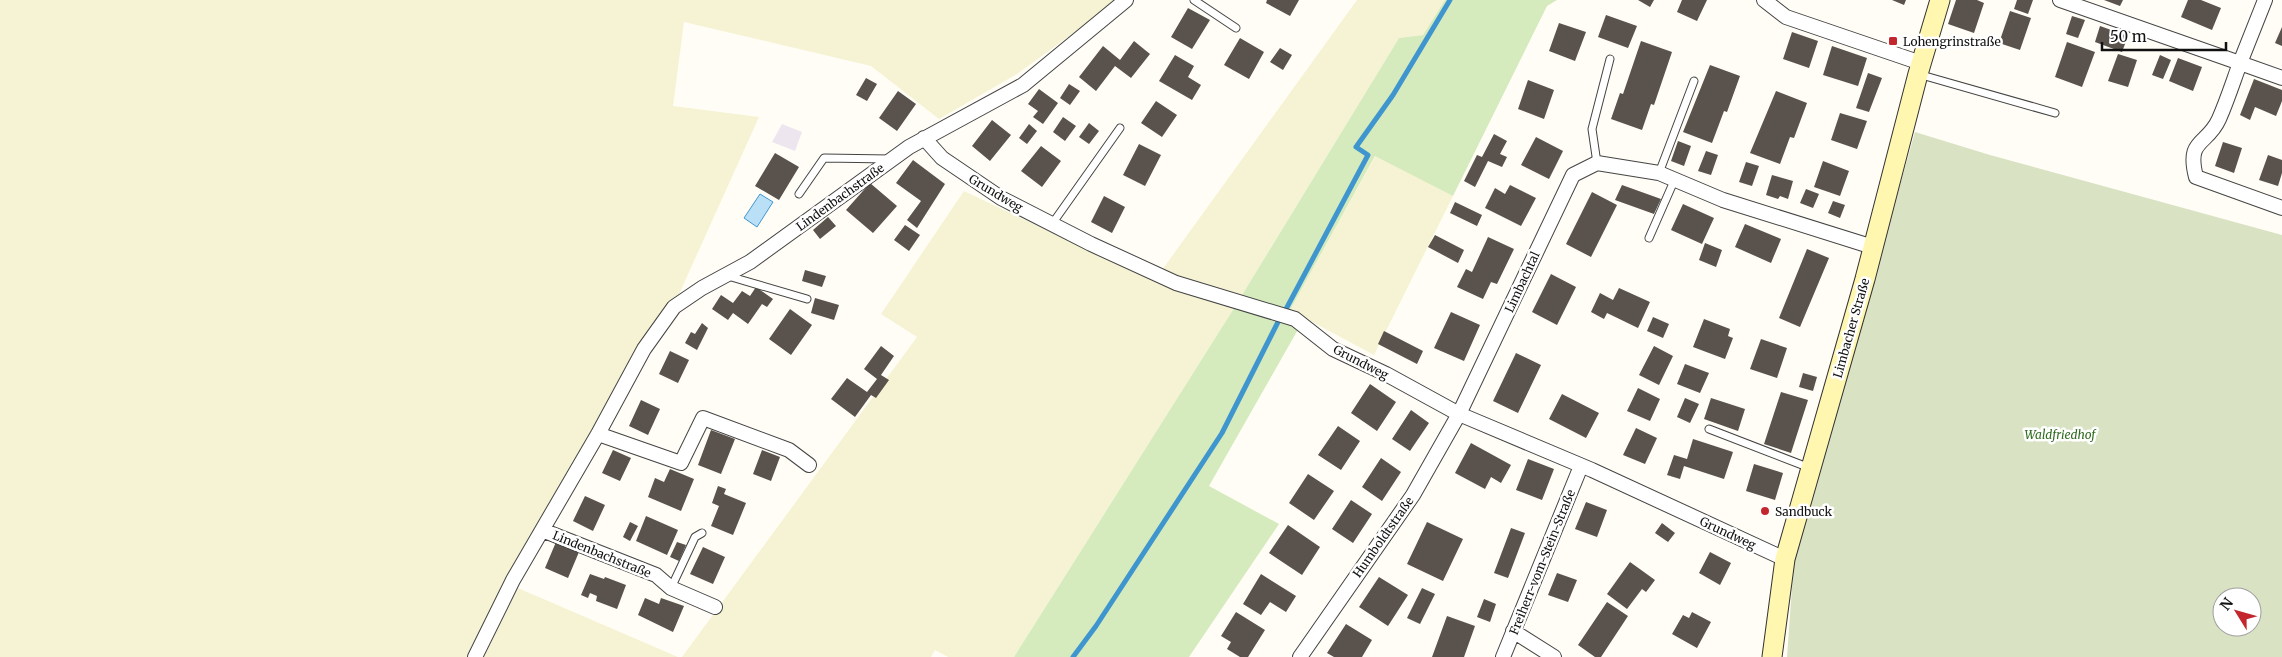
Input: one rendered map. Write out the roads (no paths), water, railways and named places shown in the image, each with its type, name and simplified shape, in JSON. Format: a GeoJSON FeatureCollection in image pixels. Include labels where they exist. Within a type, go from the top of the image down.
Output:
{"type":"FeatureCollection","features":[{"type":"Feature","properties":{"kind":"main road","name":"Limbacher Straße"},"geometry":{"type":"LineString","coordinates":[[1772,657],[1785,559],[1873,247],[1919,69],[1940,0]]}},
{"type":"Feature","properties":{"kind":"street","name":"Lindenbachstraße"},"geometry":{"type":"LineString","coordinates":[[475,657],[513,580],[598,434],[644,349],[674,307],[702,288],[750,262],[924,138],[1022,85],[1126,0]]}},
{"type":"Feature","properties":{"kind":"street"},"geometry":{"type":"LineString","coordinates":[[1764,0],[1786,17],[1919,69]]}},
{"type":"Feature","properties":{"kind":"street"},"geometry":{"type":"LineString","coordinates":[[2060,0],[2282,78]]}},
{"type":"Feature","properties":{"kind":"street"},"geometry":{"type":"LineString","coordinates":[[2265,0],[2218,122],[2197,146],[2192,160],[2196,177],[2282,208]]}},
{"type":"Feature","properties":{"kind":"street","name":"Grundweg"},"geometry":{"type":"LineString","coordinates":[[924,138],[942,158],[964,174],[1001,198],[1052,224],[1176,283],[1295,319],[1334,349],[1386,374],[1459,414],[1581,466],[1785,559]]}},
{"type":"Feature","properties":{"kind":"street"},"geometry":{"type":"LineString","coordinates":[[1597,163],[1659,174],[1723,200],[1873,247]]}},
{"type":"Feature","properties":{"kind":"street","name":"Limbachtal"},"geometry":{"type":"LineString","coordinates":[[1459,414],[1573,175],[1597,163]]}},
{"type":"Feature","properties":{"kind":"street","name":"Humboldtstraße"},"geometry":{"type":"LineString","coordinates":[[1300,657],[1413,495],[1459,414]]}},
{"type":"Feature","properties":{"kind":"street"},"geometry":{"type":"LineString","coordinates":[[598,434],[680,463],[703,418],[789,450],[809,465]]}},
{"type":"Feature","properties":{"kind":"street","name":"Freiherr-vom-Stein-Straße"},"geometry":{"type":"LineString","coordinates":[[1502,657],[1581,466]]}},
{"type":"Feature","properties":{"kind":"street","name":"Lindenbachstraße"},"geometry":{"type":"LineString","coordinates":[[542,530],[656,575],[671,588],[715,607]]}},
{"type":"Feature","properties":{"kind":"street"},"geometry":{"type":"LineString","coordinates":[[1513,631],[1554,657]]}},
{"type":"Feature","properties":{"kind":"lane"},"geometry":{"type":"LineString","coordinates":[[1194,0],[1236,28]]}},
{"type":"Feature","properties":{"kind":"lane"},"geometry":{"type":"LineString","coordinates":[[1597,163],[1592,128],[1610,60]]}},
{"type":"Feature","properties":{"kind":"lane"},"geometry":{"type":"LineString","coordinates":[[1919,69],[2055,113]]}},
{"type":"Feature","properties":{"kind":"lane"},"geometry":{"type":"LineString","coordinates":[[1659,174],[1694,81]]}},
{"type":"Feature","properties":{"kind":"lane"},"geometry":{"type":"LineString","coordinates":[[1052,224],[1120,128]]}},
{"type":"Feature","properties":{"kind":"lane"},"geometry":{"type":"LineString","coordinates":[[799,194],[824,158],[892,159]]}},
{"type":"Feature","properties":{"kind":"lane"},"geometry":{"type":"LineString","coordinates":[[1649,238],[1674,181]]}},
{"type":"Feature","properties":{"kind":"lane"},"geometry":{"type":"LineString","coordinates":[[725,276],[748,280],[807,299]]}},
{"type":"Feature","properties":{"kind":"lane"},"geometry":{"type":"LineString","coordinates":[[1709,429],[1810,468]]}},
{"type":"Feature","properties":{"kind":"lane"},"geometry":{"type":"LineString","coordinates":[[671,588],[695,537],[702,533]]}},
{"type":"Feature","properties":{"kind":"water"},"geometry":{"type":"Polygon","coordinates":[[[760,194],[773,202],[757,227],[744,218],[760,194]]]}},
{"type":"Feature","properties":{"kind":"waterway"},"geometry":{"type":"LineString","coordinates":[[1285,311],[1368,155],[1356,147],[1393,95],[1450,0]]}},
{"type":"Feature","properties":{"kind":"waterway"},"geometry":{"type":"LineString","coordinates":[[1073,657],[1096,626],[1222,433],[1279,320]]}},
{"type":"Feature","properties":{"kind":"place","name":"Lohengrinstraße"},"geometry":{"type":"Point","coordinates":[1893,41]}},
{"type":"Feature","properties":{"kind":"place","name":"Sandbuck"},"geometry":{"type":"Point","coordinates":[1765,511]}},
{"type":"Feature","properties":{"kind":"park label","name":"Waldfriedhof"},"geometry":{"type":"Point","coordinates":[2060,434]}}]}
